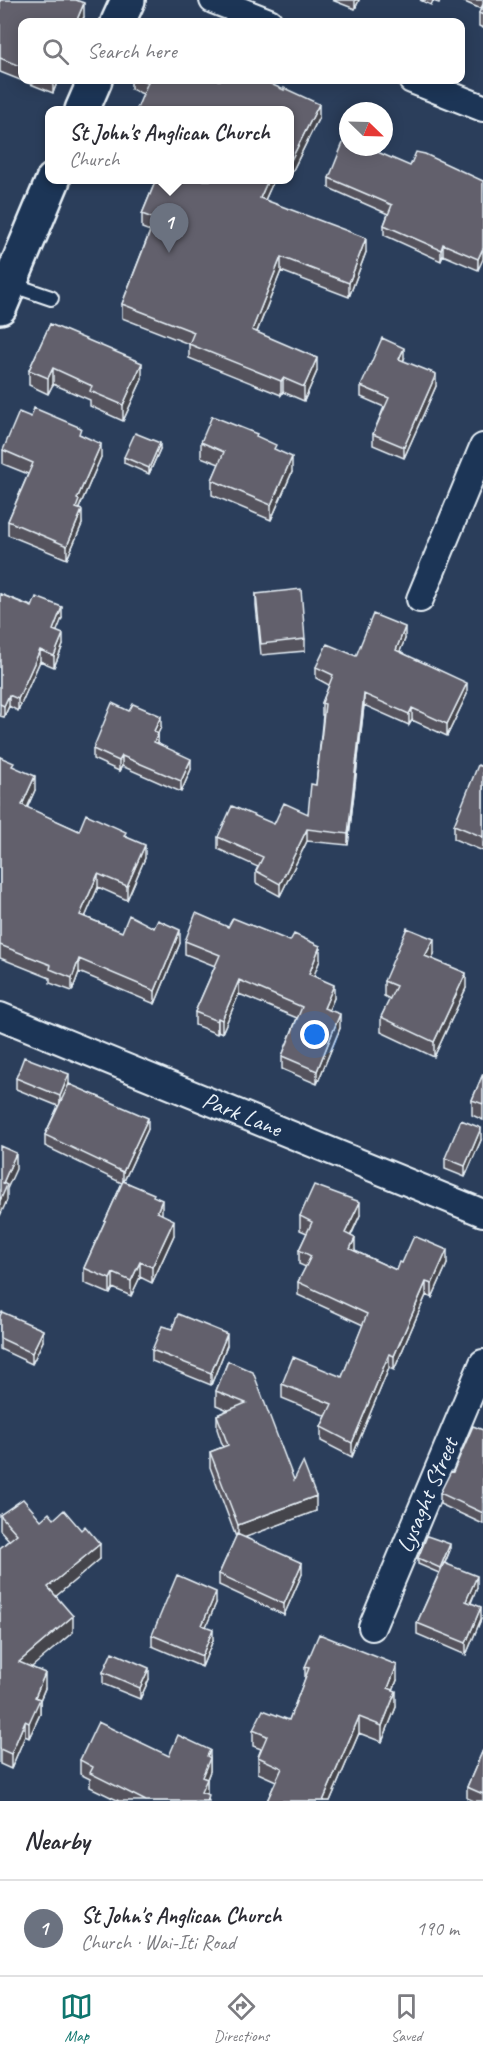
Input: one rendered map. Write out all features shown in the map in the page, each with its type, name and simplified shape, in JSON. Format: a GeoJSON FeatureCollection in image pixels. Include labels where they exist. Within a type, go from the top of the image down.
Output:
{"type":"FeatureCollection","features":[{"type":"Feature","properties":{"kind":"main road"},"geometry":{"type":"LineString","coordinates":[[120,18],[128,0]]}},
{"type":"Feature","properties":{"kind":"main road"},"geometry":{"type":"LineString","coordinates":[[84,106],[93,84]]}},
{"type":"Feature","properties":{"kind":"main road"},"geometry":{"type":"LineString","coordinates":[[5,296],[51,184]]}},
{"type":"Feature","properties":{"kind":"street"},"geometry":{"type":"LineString","coordinates":[[213,0],[259,18]]}},
{"type":"Feature","properties":{"kind":"street"},"geometry":{"type":"LineString","coordinates":[[422,84],[483,108]]}},
{"type":"Feature","properties":{"kind":"street"},"geometry":{"type":"LineString","coordinates":[[420,599],[483,447]]}},
{"type":"Feature","properties":{"kind":"street","name":"Park Lane"},"geometry":{"type":"LineString","coordinates":[[0,1016],[483,1213]]}},
{"type":"Feature","properties":{"kind":"street","name":"Lysaght Street"},"geometry":{"type":"LineString","coordinates":[[372,1627],[483,1363]]}},
{"type":"Feature","properties":{"kind":"lane"},"geometry":{"type":"LineString","coordinates":[[5,296],[51,298]]}},
{"type":"Feature","properties":{"kind":"building"},"geometry":{"type":"Polygon","coordinates":[[[0,0],[76,0],[84,3],[78,18],[18,18],[18,65],[0,58],[0,0]]]}},
{"type":"Feature","properties":{"kind":"building"},"geometry":{"type":"Polygon","coordinates":[[[147,84],[271,84],[319,104],[294,154],[294,106],[138,106],[147,84]]]}},
{"type":"Feature","properties":{"kind":"building"},"geometry":{"type":"Polygon","coordinates":[[[416,152],[483,181],[483,248],[478,259],[443,244],[441,250],[384,225],[392,205],[329,178],[339,153],[339,156],[387,156],[410,166],[416,152]]]}},
{"type":"Feature","properties":{"kind":"building"},"geometry":{"type":"Polygon","coordinates":[[[154,184],[266,184],[260,198],[366,238],[349,283],[281,257],[252,330],[317,358],[304,387],[283,378],[281,381],[189,344],[194,332],[122,304],[155,219],[142,214],[154,184]]]}},
{"type":"Feature","properties":{"kind":"building"},"geometry":{"type":"Polygon","coordinates":[[[50,324],[142,363],[123,405],[90,391],[92,386],[53,368],[48,378],[29,370],[50,324]]]}},
{"type":"Feature","properties":{"kind":"building"},"geometry":{"type":"Polygon","coordinates":[[[382,338],[404,348],[399,359],[436,374],[404,447],[373,434],[389,398],[361,386],[382,338]]]}},
{"type":"Feature","properties":{"kind":"building"},"geometry":{"type":"Polygon","coordinates":[[[34,408],[81,428],[79,434],[101,444],[77,499],[79,500],[76,508],[82,510],[67,546],[8,521],[33,463],[3,450],[19,412],[31,417],[34,408]]]}},
{"type":"Feature","properties":{"kind":"building"},"geometry":{"type":"Polygon","coordinates":[[[212,416],[257,434],[256,436],[276,445],[274,449],[292,457],[271,505],[212,480],[224,452],[201,442],[212,416]]]}},
{"type":"Feature","properties":{"kind":"building"},"geometry":{"type":"Polygon","coordinates":[[[135,433],[160,443],[149,468],[124,457],[135,433]]]}},
{"type":"Feature","properties":{"kind":"building"},"geometry":{"type":"Polygon","coordinates":[[[301,589],[305,639],[261,644],[256,594],[301,589]]]}},
{"type":"Feature","properties":{"kind":"building"},"geometry":{"type":"Polygon","coordinates":[[[0,594],[32,607],[36,597],[62,607],[53,630],[63,634],[54,656],[40,650],[18,699],[9,695],[4,706],[0,704],[0,594]]]}},
{"type":"Feature","properties":{"kind":"building"},"geometry":{"type":"Polygon","coordinates":[[[373,614],[405,627],[396,650],[467,683],[447,724],[412,708],[409,714],[364,694],[348,834],[307,829],[280,884],[256,871],[263,857],[218,837],[232,806],[274,824],[284,803],[308,814],[311,784],[316,785],[325,704],[322,703],[333,675],[316,667],[327,644],[356,656],[373,614]]]}},
{"type":"Feature","properties":{"kind":"building"},"geometry":{"type":"Polygon","coordinates":[[[112,703],[129,711],[133,704],[161,716],[154,731],[158,734],[154,742],[191,759],[181,781],[122,756],[119,761],[93,749],[112,703]]]}},
{"type":"Feature","properties":{"kind":"building"},"geometry":{"type":"Polygon","coordinates":[[[0,757],[14,763],[12,766],[35,776],[22,805],[79,831],[86,814],[126,832],[124,836],[145,845],[127,886],[98,874],[80,915],[122,932],[129,915],[154,928],[158,920],[180,930],[155,991],[79,959],[72,978],[50,969],[51,965],[0,945],[0,757]]]}},
{"type":"Feature","properties":{"kind":"building"},"geometry":{"type":"Polygon","coordinates":[[[478,765],[483,767],[483,837],[454,825],[478,765]]]}},
{"type":"Feature","properties":{"kind":"building"},"geometry":{"type":"Polygon","coordinates":[[[196,913],[228,927],[233,918],[290,941],[294,934],[320,946],[309,974],[334,985],[324,1008],[340,1014],[317,1071],[282,1056],[302,1007],[239,980],[222,1020],[218,1018],[217,1021],[195,1012],[220,955],[185,941],[196,913]]]}},
{"type":"Feature","properties":{"kind":"building"},"geometry":{"type":"Polygon","coordinates":[[[407,928],[434,939],[425,956],[466,973],[434,1042],[381,1017],[396,986],[384,981],[407,928]]]}},
{"type":"Feature","properties":{"kind":"building"},"geometry":{"type":"Polygon","coordinates":[[[24,1057],[69,1074],[60,1096],[16,1078],[24,1057]]]}},
{"type":"Feature","properties":{"kind":"building"},"geometry":{"type":"Polygon","coordinates":[[[483,1074],[483,1104],[472,1100],[483,1074]]]}},
{"type":"Feature","properties":{"kind":"building"},"geometry":{"type":"Polygon","coordinates":[[[69,1084],[148,1118],[123,1172],[45,1135],[69,1084]]]}},
{"type":"Feature","properties":{"kind":"building"},"geometry":{"type":"Polygon","coordinates":[[[461,1120],[481,1128],[465,1166],[445,1158],[461,1120]]]}},
{"type":"Feature","properties":{"kind":"building"},"geometry":{"type":"Polygon","coordinates":[[[0,1146],[16,1153],[3,1183],[7,1185],[0,1201],[0,1146]]]}},
{"type":"Feature","properties":{"kind":"building"},"geometry":{"type":"Polygon","coordinates":[[[123,1181],[154,1194],[153,1196],[162,1200],[157,1212],[174,1220],[152,1267],[140,1262],[131,1281],[113,1273],[110,1279],[84,1268],[123,1181]]]}},
{"type":"Feature","properties":{"kind":"building"},"geometry":{"type":"Polygon","coordinates":[[[314,1185],[360,1202],[345,1233],[355,1238],[350,1249],[396,1270],[399,1262],[402,1263],[414,1236],[447,1250],[432,1284],[426,1282],[394,1356],[389,1354],[352,1443],[321,1427],[332,1404],[282,1384],[293,1357],[342,1377],[367,1314],[298,1282],[311,1256],[299,1250],[312,1222],[300,1216],[314,1185]]]}},
{"type":"Feature","properties":{"kind":"building"},"geometry":{"type":"Polygon","coordinates":[[[2,1312],[43,1330],[32,1353],[0,1338],[2,1312]]]}},
{"type":"Feature","properties":{"kind":"building"},"geometry":{"type":"Polygon","coordinates":[[[178,1314],[227,1334],[211,1373],[152,1350],[162,1326],[172,1329],[178,1314]]]}},
{"type":"Feature","properties":{"kind":"building"},"geometry":{"type":"Polygon","coordinates":[[[228,1361],[253,1372],[294,1480],[303,1462],[316,1496],[238,1525],[210,1452],[228,1445],[217,1415],[246,1403],[216,1391],[228,1361]]]}},
{"type":"Feature","properties":{"kind":"building"},"geometry":{"type":"Polygon","coordinates":[[[473,1426],[483,1430],[483,1513],[440,1493],[451,1471],[453,1472],[473,1426]]]}},
{"type":"Feature","properties":{"kind":"building"},"geometry":{"type":"Polygon","coordinates":[[[23,1499],[41,1520],[49,1513],[54,1519],[64,1510],[81,1530],[85,1526],[100,1544],[48,1587],[73,1616],[19,1662],[45,1673],[35,1697],[40,1699],[29,1723],[25,1721],[11,1754],[0,1749],[0,1548],[17,1534],[0,1515],[23,1499]]]}},
{"type":"Feature","properties":{"kind":"building"},"geometry":{"type":"Polygon","coordinates":[[[237,1534],[302,1563],[284,1604],[219,1574],[237,1534]]]}},
{"type":"Feature","properties":{"kind":"building"},"geometry":{"type":"Polygon","coordinates":[[[427,1536],[450,1544],[440,1568],[418,1558],[427,1536]]]}},
{"type":"Feature","properties":{"kind":"building"},"geometry":{"type":"Polygon","coordinates":[[[444,1563],[477,1576],[466,1601],[481,1607],[466,1643],[417,1623],[444,1563]]]}},
{"type":"Feature","properties":{"kind":"building"},"geometry":{"type":"Polygon","coordinates":[[[177,1575],[216,1592],[202,1625],[213,1629],[202,1656],[152,1635],[177,1575]]]}},
{"type":"Feature","properties":{"kind":"building"},"geometry":{"type":"Polygon","coordinates":[[[319,1634],[397,1665],[388,1688],[396,1691],[382,1726],[359,1717],[323,1801],[267,1801],[282,1768],[258,1757],[267,1736],[253,1730],[263,1710],[289,1720],[309,1668],[305,1667],[319,1634]]]}},
{"type":"Feature","properties":{"kind":"building"},"geometry":{"type":"Polygon","coordinates":[[[112,1652],[149,1668],[140,1688],[103,1672],[112,1652]]]}},
{"type":"Feature","properties":{"kind":"building"},"geometry":{"type":"Polygon","coordinates":[[[98,1722],[169,1756],[178,1735],[210,1750],[207,1756],[210,1758],[202,1777],[207,1779],[201,1792],[209,1795],[207,1801],[146,1801],[90,1773],[93,1767],[80,1760],[98,1722]]]}},
{"type":"Feature","properties":{"kind":"building"},"geometry":{"type":"Polygon","coordinates":[[[483,1750],[483,1794],[467,1787],[483,1750]]]}},
{"type":"Feature","properties":{"kind":"place","name":"St John's Anglican Church"},"geometry":{"type":"Point","coordinates":[169,253]}}]}
